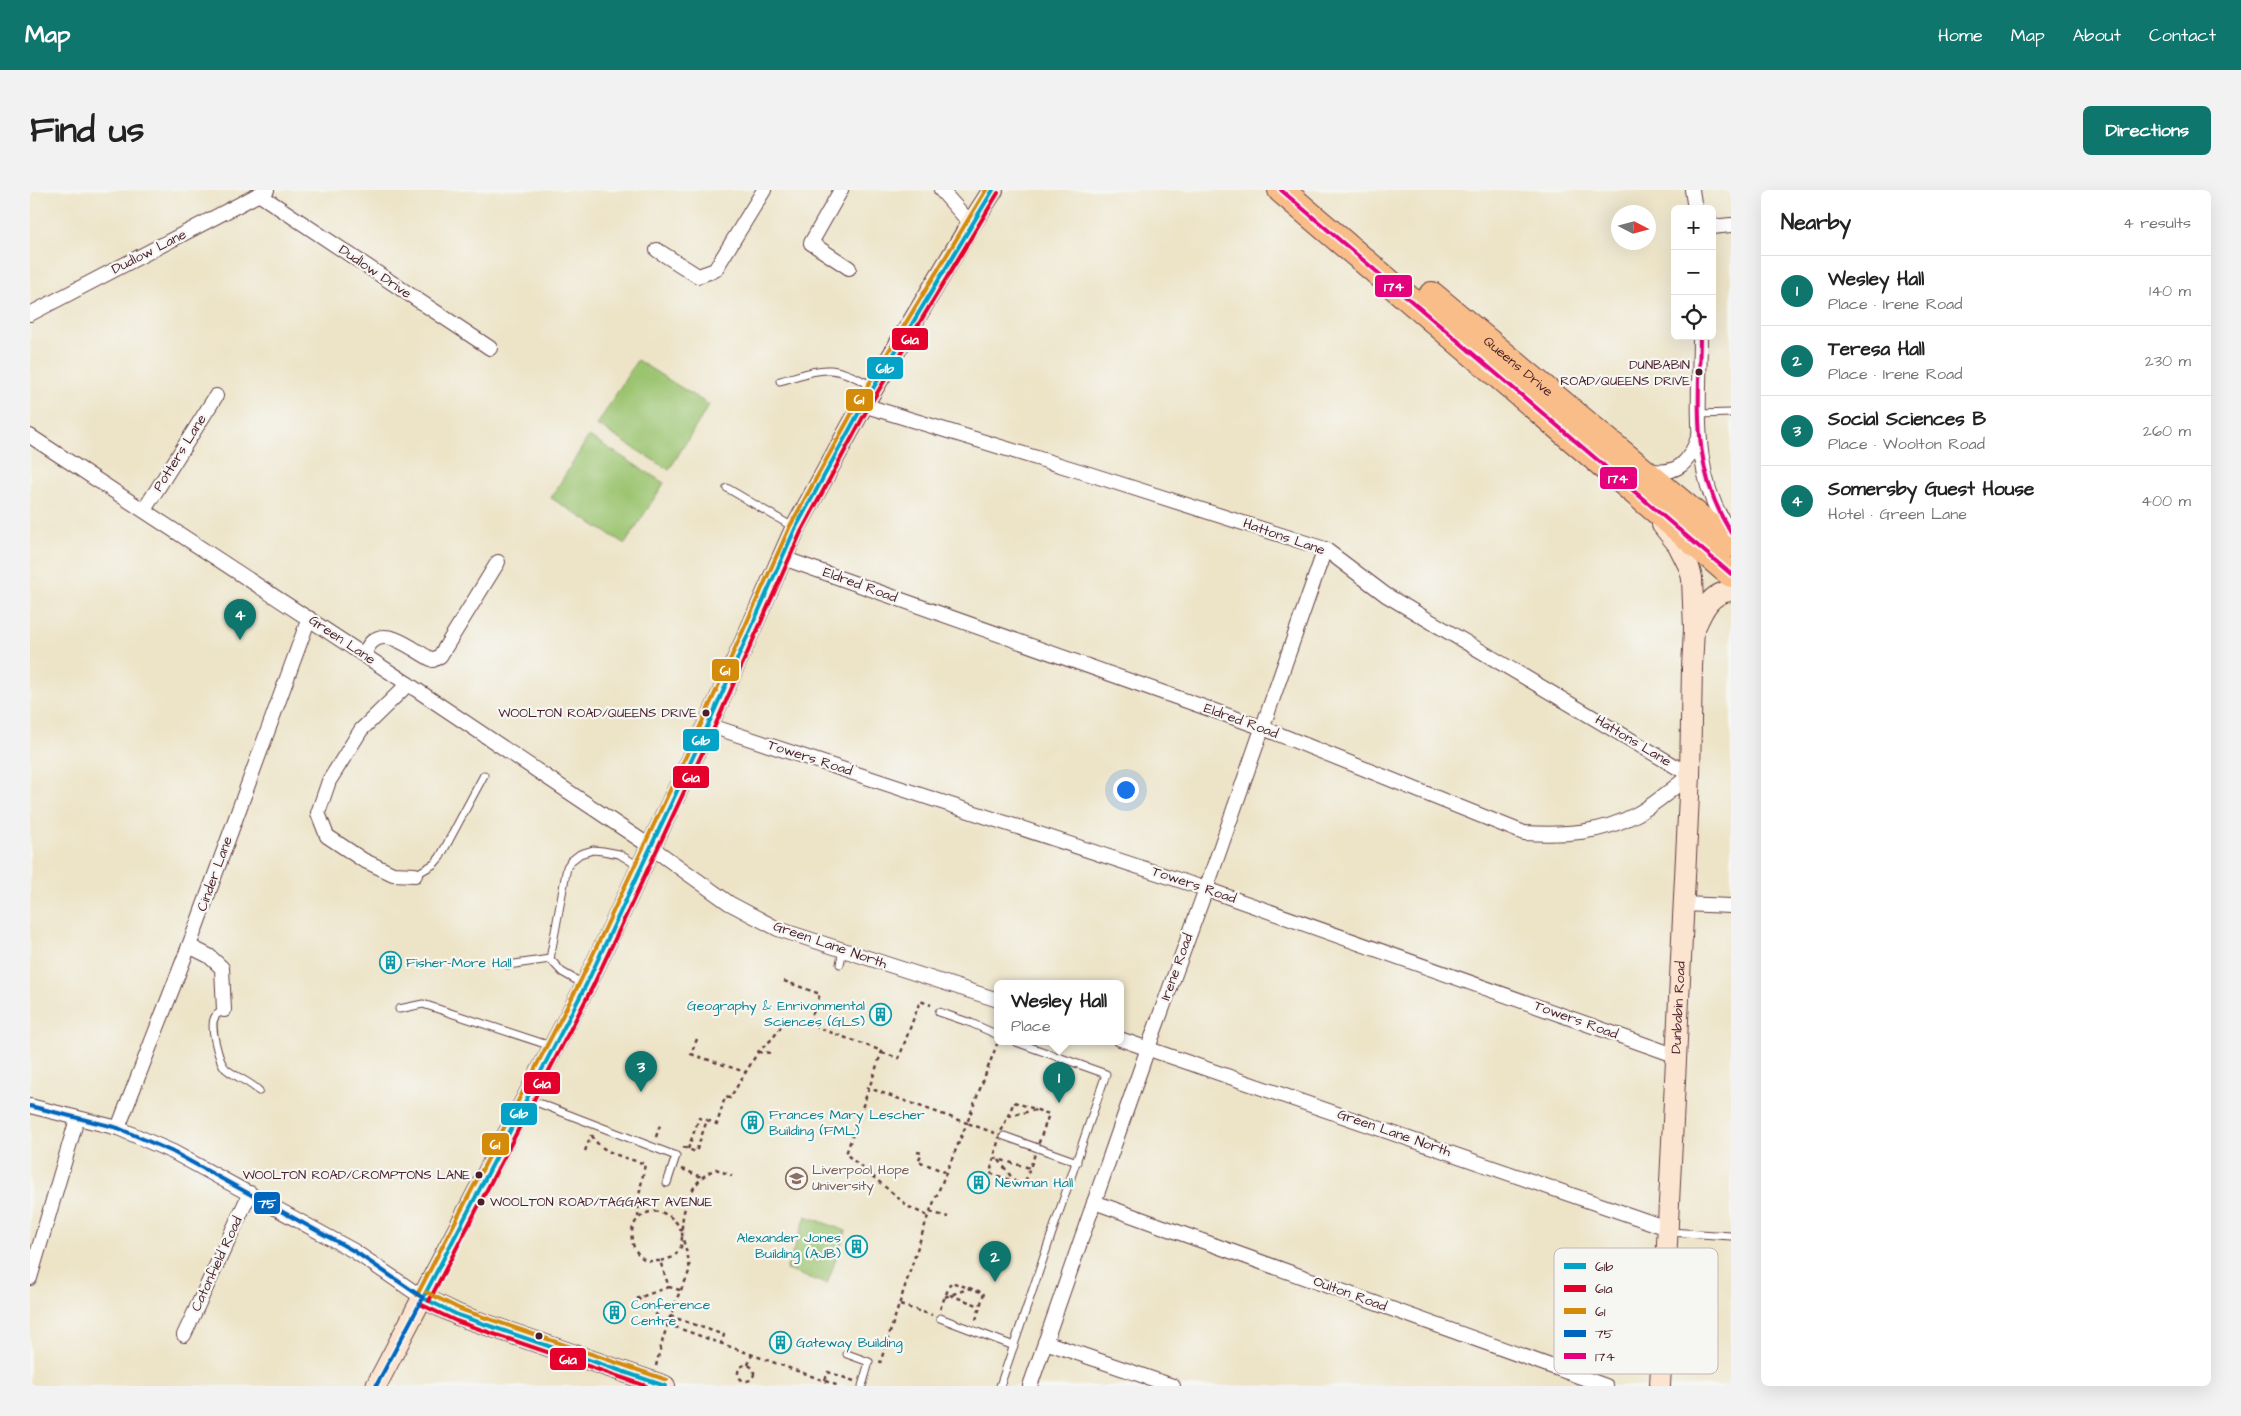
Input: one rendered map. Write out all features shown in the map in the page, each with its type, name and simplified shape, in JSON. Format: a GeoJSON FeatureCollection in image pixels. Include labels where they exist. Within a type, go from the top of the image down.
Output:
{"type":"FeatureCollection","features":[{"type":"Feature","properties":{"kind":"highway","name":"Queens Drive"},"geometry":{"type":"LineString","coordinates":[[1281,190],[1731,574]]}},
{"type":"Feature","properties":{"kind":"highway","name":"Queens Drive"},"geometry":{"type":"LineString","coordinates":[[1307,190],[1731,544]]}},
{"type":"Feature","properties":{"kind":"street"},"geometry":{"type":"LineString","coordinates":[[657,250],[698,276],[715,270],[764,190]]}},
{"type":"Feature","properties":{"kind":"street"},"geometry":{"type":"LineString","coordinates":[[840,190],[811,243],[849,268]]}},
{"type":"Feature","properties":{"kind":"street"},"geometry":{"type":"LineString","coordinates":[[942,190],[971,224]]}},
{"type":"Feature","properties":{"kind":"street"},"geometry":{"type":"LineString","coordinates":[[376,1386],[586,985],[708,725],[796,529],[863,405],[993,190]]}},
{"type":"Feature","properties":{"kind":"street"},"geometry":{"type":"LineString","coordinates":[[1692,190],[1694,205]]}},
{"type":"Feature","properties":{"kind":"street","name":"Dudlow Lane"},"geometry":{"type":"LineString","coordinates":[[30,314],[264,193]]}},
{"type":"Feature","properties":{"kind":"street","name":"Dudlow Drive"},"geometry":{"type":"LineString","coordinates":[[264,193],[490,348]]}},
{"type":"Feature","properties":{"kind":"street"},"geometry":{"type":"LineString","coordinates":[[1716,227],[1731,225]]}},
{"type":"Feature","properties":{"kind":"street"},"geometry":{"type":"LineString","coordinates":[[1700,340],[1699,434],[1704,474],[1718,515],[1731,533]]}},
{"type":"Feature","properties":{"kind":"street","name":"Potters Lane"},"geometry":{"type":"LineString","coordinates":[[144,510],[216,396]]}},
{"type":"Feature","properties":{"kind":"street","name":"Hattons Lane"},"geometry":{"type":"LineString","coordinates":[[863,405],[1325,549],[1386,595],[1690,775]]}},
{"type":"Feature","properties":{"kind":"street"},"geometry":{"type":"LineString","coordinates":[[1637,464],[1656,471],[1666,471],[1681,466],[1691,455],[1699,434]]}},
{"type":"Feature","properties":{"kind":"street","name":"Green Lane"},"geometry":{"type":"LineString","coordinates":[[30,436],[364,654],[651,847]]}},
{"type":"Feature","properties":{"kind":"street","name":"Dunbabin Road"},"geometry":{"type":"LineString","coordinates":[[1646,503],[1678,545],[1689,567],[1692,578],[1694,630],[1690,775],[1666,1248]]}},
{"type":"Feature","properties":{"kind":"street","name":"Irene Road"},"geometry":{"type":"LineString","coordinates":[[1030,1386],[1325,549]]}},
{"type":"Feature","properties":{"kind":"street","name":"Eldred Road"},"geometry":{"type":"LineString","coordinates":[[783,558],[1263,728],[1524,833],[1562,835],[1606,827],[1638,814],[1690,775]]}},
{"type":"Feature","properties":{"kind":"street"},"geometry":{"type":"LineString","coordinates":[[364,654],[373,641],[382,636],[394,638],[433,660],[440,656],[498,562]]}},
{"type":"Feature","properties":{"kind":"street","name":"Dunbabin Road"},"geometry":{"type":"LineString","coordinates":[[1694,630],[1710,600],[1731,591]]}},
{"type":"Feature","properties":{"kind":"street","name":"Cinder Lane"},"geometry":{"type":"LineString","coordinates":[[118,1128],[188,946],[309,618]]}},
{"type":"Feature","properties":{"kind":"street"},"geometry":{"type":"LineString","coordinates":[[408,684],[360,730],[329,781],[318,813],[327,836],[363,860],[393,874],[415,875]]}},
{"type":"Feature","properties":{"kind":"street","name":"Towers Road"},"geometry":{"type":"LineString","coordinates":[[708,725],[1206,889],[1677,1056]]}},
{"type":"Feature","properties":{"kind":"street","name":"Green Lane North"},"geometry":{"type":"LineString","coordinates":[[651,847],[729,903],[778,929],[841,957],[994,999]]}},
{"type":"Feature","properties":{"kind":"street"},"geometry":{"type":"LineString","coordinates":[[1683,904],[1731,906]]}},
{"type":"Feature","properties":{"kind":"street"},"geometry":{"type":"LineString","coordinates":[[188,946],[209,956],[222,968],[224,1010]]}},
{"type":"Feature","properties":{"kind":"street","name":"Green Lane North"},"geometry":{"type":"LineString","coordinates":[[1124,1040],[1667,1230]]}},
{"type":"Feature","properties":{"kind":"street"},"geometry":{"type":"LineString","coordinates":[[30,1106],[118,1128],[173,1152],[354,1251],[423,1298],[458,1315],[658,1384]]}},
{"type":"Feature","properties":{"kind":"street"},"geometry":{"type":"LineString","coordinates":[[30,1278],[78,1119]]}},
{"type":"Feature","properties":{"kind":"street","name":"Catonfield Road"},"geometry":{"type":"LineString","coordinates":[[184,1336],[250,1193]]}},
{"type":"Feature","properties":{"kind":"street","name":"Oulton Road"},"geometry":{"type":"LineString","coordinates":[[1094,1202],[1554,1367]]}},
{"type":"Feature","properties":{"kind":"street"},"geometry":{"type":"LineString","coordinates":[[1045,1342],[1172,1386]]}},
{"type":"Feature","properties":{"kind":"street","name":"Oulton Road"},"geometry":{"type":"LineString","coordinates":[[1573,1374],[1606,1386]]}},
{"type":"Feature","properties":{"kind":"lane"},"geometry":{"type":"LineString","coordinates":[[780,381],[828,369],[838,370],[856,377],[874,387]]}},
{"type":"Feature","properties":{"kind":"lane"},"geometry":{"type":"LineString","coordinates":[[1700,414],[1731,414]]}},
{"type":"Feature","properties":{"kind":"lane"},"geometry":{"type":"LineString","coordinates":[[727,488],[796,529]]}},
{"type":"Feature","properties":{"kind":"lane"},"geometry":{"type":"LineString","coordinates":[[415,875],[434,864],[440,857],[484,775]]}},
{"type":"Feature","properties":{"kind":"lane"},"geometry":{"type":"LineString","coordinates":[[550,959],[567,867],[571,861],[580,854],[593,850],[618,854],[641,868]]}},
{"type":"Feature","properties":{"kind":"lane"},"geometry":{"type":"LineString","coordinates":[[508,965],[550,959]]}},
{"type":"Feature","properties":{"kind":"lane"},"geometry":{"type":"LineString","coordinates":[[550,959],[562,972],[586,985]]}},
{"type":"Feature","properties":{"kind":"lane"},"geometry":{"type":"LineString","coordinates":[[399,1009],[423,1004],[554,1047]]}},
{"type":"Feature","properties":{"kind":"lane"},"geometry":{"type":"LineString","coordinates":[[224,1010],[215,1016],[212,1024],[217,1050],[225,1069],[249,1082],[259,1091]]}},
{"type":"Feature","properties":{"kind":"lane"},"geometry":{"type":"LineString","coordinates":[[939,1012],[994,1033]]}},
{"type":"Feature","properties":{"kind":"lane"},"geometry":{"type":"LineString","coordinates":[[1000,1386],[1106,1074],[1024,1045]]}},
{"type":"Feature","properties":{"kind":"lane"},"geometry":{"type":"LineString","coordinates":[[527,1099],[676,1156],[667,1182]]}},
{"type":"Feature","properties":{"kind":"lane"},"geometry":{"type":"LineString","coordinates":[[1004,1136],[1077,1162]]}},
{"type":"Feature","properties":{"kind":"lane"},"geometry":{"type":"LineString","coordinates":[[1667,1230],[1731,1236]]}},
{"type":"Feature","properties":{"kind":"lane"},"geometry":{"type":"LineString","coordinates":[[940,1318],[1014,1346]]}},
{"type":"Feature","properties":{"kind":"lane"},"geometry":{"type":"LineString","coordinates":[[847,1354],[869,1362],[862,1385]]}},
{"type":"Feature","properties":{"kind":"path"},"geometry":{"type":"LineString","coordinates":[[784,981],[820,994],[809,1024]]}},
{"type":"Feature","properties":{"kind":"path"},"geometry":{"type":"LineString","coordinates":[[688,1148],[699,1118],[717,1124],[726,1097],[730,1098],[758,1052],[772,1039],[781,1026],[794,1019],[899,1058],[920,1001],[933,1006],[939,1012]]}},
{"type":"Feature","properties":{"kind":"path"},"geometry":{"type":"LineString","coordinates":[[697,1039],[691,1054],[745,1072]]}},
{"type":"Feature","properties":{"kind":"path"},"geometry":{"type":"LineString","coordinates":[[869,1362],[880,1366],[929,1214],[967,1123],[996,1045]]}},
{"type":"Feature","properties":{"kind":"path"},"geometry":{"type":"LineString","coordinates":[[758,1052],[774,1053]]}},
{"type":"Feature","properties":{"kind":"path"},"geometry":{"type":"LineString","coordinates":[[882,1052],[868,1087],[846,1154],[909,1207],[929,1214],[948,1217]]}},
{"type":"Feature","properties":{"kind":"path"},"geometry":{"type":"LineString","coordinates":[[868,1087],[1004,1136]]}},
{"type":"Feature","properties":{"kind":"path"},"geometry":{"type":"LineString","coordinates":[[1008,1116],[1037,1110]]}},
{"type":"Feature","properties":{"kind":"path"},"geometry":{"type":"LineString","coordinates":[[696,1152],[707,1120]]}},
{"type":"Feature","properties":{"kind":"path"},"geometry":{"type":"LineString","coordinates":[[585,1151],[592,1134],[594,1142],[600,1147],[645,1164],[638,1196],[638,1218],[632,1231],[632,1242],[637,1253],[646,1260],[660,1261],[674,1257],[681,1247],[683,1211],[689,1196],[704,1178],[716,1169],[732,1176]]}},
{"type":"Feature","properties":{"kind":"path"},"geometry":{"type":"LineString","coordinates":[[917,1152],[922,1153],[918,1161],[945,1172]]}},
{"type":"Feature","properties":{"kind":"path"},"geometry":{"type":"LineString","coordinates":[[994,1158],[1030,1168]]}},
{"type":"Feature","properties":{"kind":"path"},"geometry":{"type":"LineString","coordinates":[[998,1159],[1015,1182]]}},
{"type":"Feature","properties":{"kind":"path"},"geometry":{"type":"LineString","coordinates":[[673,1166],[704,1178]]}},
{"type":"Feature","properties":{"kind":"path"},"geometry":{"type":"LineString","coordinates":[[638,1218],[650,1213],[669,1214],[678,1222],[689,1269],[667,1324],[658,1384]]}},
{"type":"Feature","properties":{"kind":"path"},"geometry":{"type":"LineString","coordinates":[[660,1261],[669,1287]]}},
{"type":"Feature","properties":{"kind":"path"},"geometry":{"type":"LineString","coordinates":[[900,1304],[937,1317],[951,1282],[970,1288],[984,1293],[973,1330]]}},
{"type":"Feature","properties":{"kind":"path"},"geometry":{"type":"LineString","coordinates":[[680,1290],[669,1287],[638,1298],[667,1324],[839,1386]]}},
{"type":"Feature","properties":{"kind":"path"},"geometry":{"type":"LineString","coordinates":[[945,1297],[970,1288]]}},
{"type":"Feature","properties":{"kind":"path"},"geometry":{"type":"LineString","coordinates":[[950,1295],[980,1306]]}},
{"type":"Feature","properties":{"kind":"path"},"geometry":{"type":"LineString","coordinates":[[670,1316],[724,1335],[721,1344]]}},
{"type":"Feature","properties":{"kind":"path"},"geometry":{"type":"LineString","coordinates":[[748,1365],[752,1354]]}},
{"type":"Feature","properties":{"kind":"path"},"geometry":{"type":"LineString","coordinates":[[748,1365],[754,1371],[754,1376],[748,1382],[742,1381],[738,1378],[737,1372],[742,1366],[748,1365]]}},
{"type":"Feature","properties":{"kind":"path"},"geometry":{"type":"LineString","coordinates":[[824,1381],[828,1372],[862,1385]]}},
{"type":"Feature","properties":{"kind":"green space"},"geometry":{"type":"Polygon","coordinates":[[[637,360],[709,405],[669,470],[597,425],[637,360]]]}},
{"type":"Feature","properties":{"kind":"green space"},"geometry":{"type":"Polygon","coordinates":[[[589,436],[664,483],[625,544],[551,498],[589,436]]]}},
{"type":"Feature","properties":{"kind":"green space"},"geometry":{"type":"Polygon","coordinates":[[[806,1216],[846,1231],[827,1284],[786,1270],[806,1216]]]}},
{"type":"Feature","properties":{"kind":"transit line","name":"61"},"geometry":{"type":"LineString","coordinates":[[417,1295],[580,982],[702,722],[790,526],[858,402],[986,190]]}},
{"type":"Feature","properties":{"kind":"transit line","name":"61b"},"geometry":{"type":"LineString","coordinates":[[423,1298],[586,985],[708,725],[795,529],[863,405],[993,190]]}},
{"type":"Feature","properties":{"kind":"transit line","name":"174"},"geometry":{"type":"LineString","coordinates":[[1281,190],[1731,574]]}},
{"type":"Feature","properties":{"kind":"transit line","name":"61a"},"geometry":{"type":"LineString","coordinates":[[429,1301],[592,988],[714,728],[801,532],[868,408],[998,193]]}},
{"type":"Feature","properties":{"kind":"transit line","name":"174"},"geometry":{"type":"LineString","coordinates":[[1700,340],[1699,413],[1703,461],[1718,509],[1731,533]]}},
{"type":"Feature","properties":{"kind":"transit line","name":"75"},"geometry":{"type":"LineString","coordinates":[[30,1106],[118,1128],[173,1152],[354,1251],[423,1298]]}},
{"type":"Feature","properties":{"kind":"transit line","name":"61"},"geometry":{"type":"LineString","coordinates":[[426,1292],[460,1309],[667,1380]]}},
{"type":"Feature","properties":{"kind":"transit line","name":"61b"},"geometry":{"type":"LineString","coordinates":[[423,1298],[458,1315],[665,1386]]}},
{"type":"Feature","properties":{"kind":"transit line","name":"75"},"geometry":{"type":"LineString","coordinates":[[376,1386],[423,1298]]}},
{"type":"Feature","properties":{"kind":"transit line","name":"61a"},"geometry":{"type":"LineString","coordinates":[[420,1304],[456,1321],[646,1386]]}},
{"type":"Feature","properties":{"kind":"place","name":"DUNBABIN ROAD/QUEENS DRIVE"},"geometry":{"type":"Point","coordinates":[1699,372]}},
{"type":"Feature","properties":{"kind":"place","name":"Somersby Guest House"},"geometry":{"type":"Point","coordinates":[240,640]}},
{"type":"Feature","properties":{"kind":"place","name":"WOOLTON ROAD/QUEENS DRIVE"},"geometry":{"type":"Point","coordinates":[706,713]}},
{"type":"Feature","properties":{"kind":"place","name":"Fisher-More Hall"},"geometry":{"type":"Point","coordinates":[390,963]}},
{"type":"Feature","properties":{"kind":"place","name":"Geography & Enrivonmental Sciences (GLS)"},"geometry":{"type":"Point","coordinates":[881,1014]}},
{"type":"Feature","properties":{"kind":"place","name":"Social Sciences B"},"geometry":{"type":"Point","coordinates":[641,1092]}},
{"type":"Feature","properties":{"kind":"place","name":"Wesley Hall"},"geometry":{"type":"Point","coordinates":[1059,1103]}},
{"type":"Feature","properties":{"kind":"place","name":"Frances Mary Lescher Building (FML)"},"geometry":{"type":"Point","coordinates":[753,1123]}},
{"type":"Feature","properties":{"kind":"place","name":"WOOLTON ROAD/CROMPTONS LANE"},"geometry":{"type":"Point","coordinates":[479,1175]}},
{"type":"Feature","properties":{"kind":"place","name":"Liverpool Hope University"},"geometry":{"type":"Point","coordinates":[796,1178]}},
{"type":"Feature","properties":{"kind":"place","name":"Newman Hall"},"geometry":{"type":"Point","coordinates":[979,1183]}},
{"type":"Feature","properties":{"kind":"place","name":"WOOLTON ROAD/TAGGART AVENUE"},"geometry":{"type":"Point","coordinates":[481,1202]}},
{"type":"Feature","properties":{"kind":"place","name":"Alexander Jones Building (AJB)"},"geometry":{"type":"Point","coordinates":[857,1246]}},
{"type":"Feature","properties":{"kind":"place","name":"Teresa Hall"},"geometry":{"type":"Point","coordinates":[995,1282]}},
{"type":"Feature","properties":{"kind":"place","name":"Conference Centre"},"geometry":{"type":"Point","coordinates":[615,1313]}},
{"type":"Feature","properties":{"kind":"place","name":"Gateway Building"},"geometry":{"type":"Point","coordinates":[780,1343]}}]}
